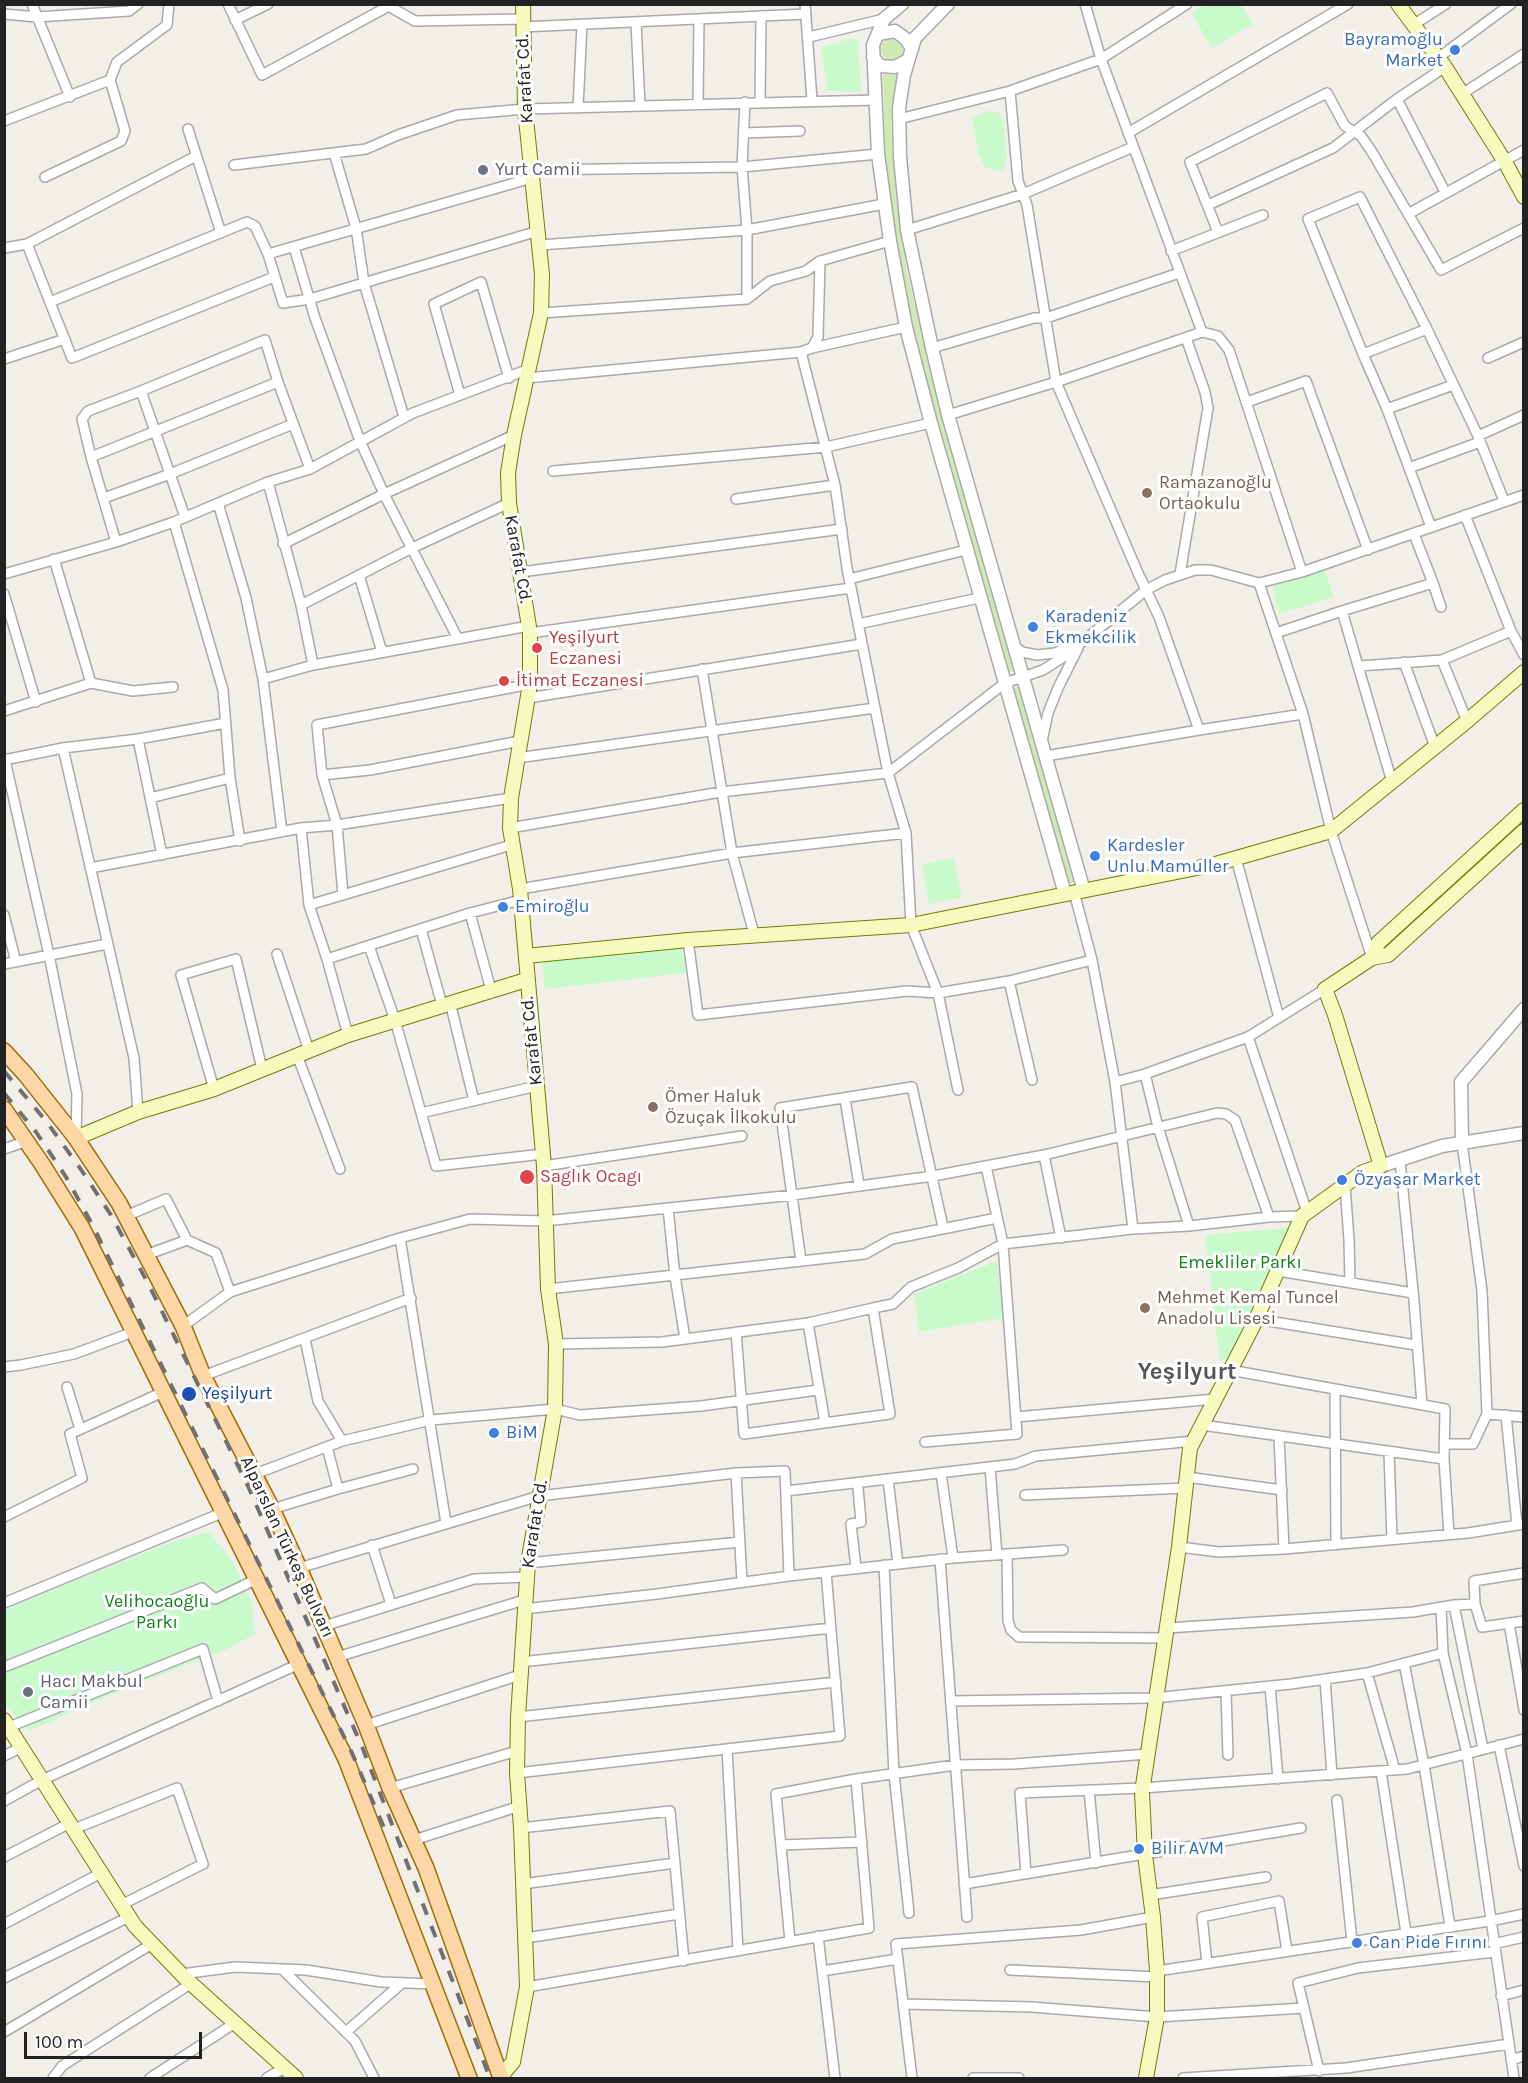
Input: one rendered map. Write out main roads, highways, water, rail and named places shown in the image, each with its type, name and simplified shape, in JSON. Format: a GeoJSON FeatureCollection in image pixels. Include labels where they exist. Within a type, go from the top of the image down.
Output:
{"type":"FeatureCollection","features":[{"type":"Feature","properties":{"kind":"main road","name":"Karafat Cd."},"geometry":{"type":"LineString","coordinates":[[501,2078],[513,2062],[527,1987],[517,1773],[518,1717],[527,1570],[555,1409],[556,1344],[548,1289],[543,1160],[526,980],[526,956],[510,828],[511,798],[530,684],[530,629],[509,503],[508,472],[514,435],[542,313],[539,238],[525,110],[523,4]]}},
{"type":"Feature","properties":{"kind":"main road"},"geometry":{"type":"LineString","coordinates":[[1398,4],[1442,63],[1523,193]]}},
{"type":"Feature","properties":{"kind":"main road"},"geometry":{"type":"LineString","coordinates":[[526,956],[754,934],[911,925],[1212,865],[1330,831],[1524,672]]}},
{"type":"Feature","properties":{"kind":"main road"},"geometry":{"type":"LineString","coordinates":[[1372,958],[1378,944],[1524,810]]}},
{"type":"Feature","properties":{"kind":"main road"},"geometry":{"type":"LineString","coordinates":[[1146,2079],[1157,2017],[1157,1974],[1145,1856],[1142,1788],[1179,1546],[1190,1448],[1256,1319],[1305,1214],[1362,1172],[1380,1166],[1335,1015],[1325,989],[1372,958],[1388,955],[1524,831]]}},
{"type":"Feature","properties":{"kind":"main road"},"geometry":{"type":"LineString","coordinates":[[76,1138],[138,1112],[214,1089],[348,1035],[526,980]]}},
{"type":"Feature","properties":{"kind":"main road","name":"Alparslan Türkeş Bulvarı"},"geometry":{"type":"LineString","coordinates":[[4,1051],[27,1075],[76,1138],[126,1216],[183,1326],[203,1376],[272,1509],[426,1868],[501,2078]]}},
{"type":"Feature","properties":{"kind":"main road"},"geometry":{"type":"LineString","coordinates":[[4,1109],[82,1228],[346,1759],[469,2079]]}},
{"type":"Feature","properties":{"kind":"main road"},"geometry":{"type":"LineString","coordinates":[[6,1725],[135,1926],[187,1979],[296,2079]]}},
{"type":"Feature","properties":{"kind":"railway"},"geometry":{"type":"LineString","coordinates":[[4,1071],[46,1121],[111,1215],[150,1287],[248,1486],[363,1749],[490,2078]]}},
{"type":"Feature","properties":{"kind":"railway"},"geometry":{"type":"LineString","coordinates":[[4,1093],[36,1132],[66,1177],[93,1226],[352,1753],[385,1830]]}},
{"type":"Feature","properties":{"kind":"place","name":"Bayramoğlu Market"},"geometry":{"type":"Point","coordinates":[1455,50]}},
{"type":"Feature","properties":{"kind":"place","name":"Yurt Camii"},"geometry":{"type":"Point","coordinates":[483,170]}},
{"type":"Feature","properties":{"kind":"place","name":"Ramazanoğlu Ortaokulu"},"geometry":{"type":"Point","coordinates":[1147,493]}},
{"type":"Feature","properties":{"kind":"place","name":"Karadeniz Ekmekcilik"},"geometry":{"type":"Point","coordinates":[1033,627]}},
{"type":"Feature","properties":{"kind":"place","name":"Yeşilyurt Eczanesi"},"geometry":{"type":"Point","coordinates":[537,648]}},
{"type":"Feature","properties":{"kind":"place","name":"İtimat Eczanesi"},"geometry":{"type":"Point","coordinates":[504,681]}},
{"type":"Feature","properties":{"kind":"place","name":"Kardesler Unlu Mamuller"},"geometry":{"type":"Point","coordinates":[1095,856]}},
{"type":"Feature","properties":{"kind":"place","name":"Emiroğlu"},"geometry":{"type":"Point","coordinates":[503,907]}},
{"type":"Feature","properties":{"kind":"place","name":"Ömer Haluk Özuçak İlkokulu"},"geometry":{"type":"Point","coordinates":[653,1107]}},
{"type":"Feature","properties":{"kind":"place","name":"Saglık Ocagı"},"geometry":{"type":"Point","coordinates":[527,1177]}},
{"type":"Feature","properties":{"kind":"place","name":"Özyaşar Market"},"geometry":{"type":"Point","coordinates":[1342,1180]}},
{"type":"Feature","properties":{"kind":"place","name":"Mehmet Kemal Tuncel Anadolu Lisesi"},"geometry":{"type":"Point","coordinates":[1145,1308]}},
{"type":"Feature","properties":{"kind":"place","name":"Yeşilyurt"},"geometry":{"type":"Point","coordinates":[189,1394]}},
{"type":"Feature","properties":{"kind":"place","name":"BiM"},"geometry":{"type":"Point","coordinates":[494,1433]}},
{"type":"Feature","properties":{"kind":"place","name":"Hacı Makbul Camii"},"geometry":{"type":"Point","coordinates":[28,1692]}},
{"type":"Feature","properties":{"kind":"place","name":"Bilir AVM"},"geometry":{"type":"Point","coordinates":[1139,1849]}},
{"type":"Feature","properties":{"kind":"place","name":"Can Pide Fırını"},"geometry":{"type":"Point","coordinates":[1357,1943]}},
{"type":"Feature","properties":{"kind":"district","name":"Yeşilyurt"},"geometry":{"type":"Point","coordinates":[1187,1372]}},
{"type":"Feature","properties":{"kind":"park label","name":"Emekliler Parkı"},"geometry":{"type":"Point","coordinates":[1240,1263]}},
{"type":"Feature","properties":{"kind":"park label","name":"Velihocaoğlu Parkı"},"geometry":{"type":"Point","coordinates":[157,1612]}}]}
